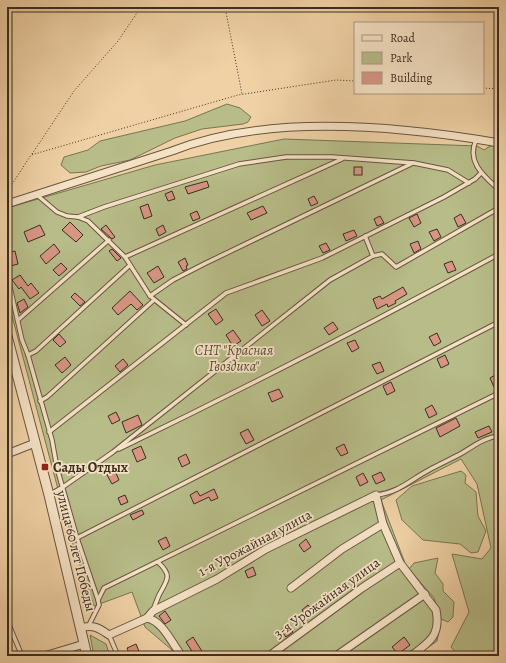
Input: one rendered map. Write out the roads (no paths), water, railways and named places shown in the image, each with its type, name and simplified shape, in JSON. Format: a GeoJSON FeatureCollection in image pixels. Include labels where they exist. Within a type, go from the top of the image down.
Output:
{"type":"FeatureCollection","features":[{"type":"Feature","properties":{"kind":"street"},"geometry":{"type":"LineString","coordinates":[[7,204],[196,142],[254,130],[276,128],[337,127],[396,130],[499,143]]}},
{"type":"Feature","properties":{"kind":"street","name":"улица 60 лет Победы"},"geometry":{"type":"LineString","coordinates":[[7,336],[48,495],[85,626],[84,644],[87,656]]}},
{"type":"Feature","properties":{"kind":"street"},"geometry":{"type":"LineString","coordinates":[[7,453],[35,443]]}},
{"type":"Feature","properties":{"kind":"street"},"geometry":{"type":"LineString","coordinates":[[376,495],[384,524],[400,563],[412,581],[436,610],[438,620],[437,632],[430,642],[411,656]]}},
{"type":"Feature","properties":{"kind":"street","name":"1-я Урожайная улица"},"geometry":{"type":"LineString","coordinates":[[147,618],[153,611],[217,579],[266,549],[376,495]]}},
{"type":"Feature","properties":{"kind":"street"},"geometry":{"type":"LineString","coordinates":[[291,588],[342,549],[384,524]]}},
{"type":"Feature","properties":{"kind":"street","name":"3-я Урожайная улица"},"geometry":{"type":"LineString","coordinates":[[269,656],[362,588],[400,563]]}},
{"type":"Feature","properties":{"kind":"street"},"geometry":{"type":"LineString","coordinates":[[336,656],[424,594]]}},
{"type":"Feature","properties":{"kind":"street"},"geometry":{"type":"LineString","coordinates":[[85,626],[96,627],[109,635],[147,618],[154,619],[159,623],[173,646],[182,656]]}},
{"type":"Feature","properties":{"kind":"street"},"geometry":{"type":"LineString","coordinates":[[44,656],[84,644]]}},
{"type":"Feature","properties":{"kind":"lane"},"geometry":{"type":"LineString","coordinates":[[476,139],[473,146],[473,155],[481,173],[499,190]]}},
{"type":"Feature","properties":{"kind":"lane"},"geometry":{"type":"LineString","coordinates":[[78,217],[104,207],[239,164],[286,157],[343,158],[414,163],[448,170],[469,183]]}},
{"type":"Feature","properties":{"kind":"lane"},"geometry":{"type":"LineString","coordinates":[[125,257],[343,158]]}},
{"type":"Feature","properties":{"kind":"lane"},"geometry":{"type":"LineString","coordinates":[[150,296],[173,280],[204,264],[414,163]]}},
{"type":"Feature","properties":{"kind":"lane"},"geometry":{"type":"LineString","coordinates":[[48,432],[211,304],[234,289],[307,265],[444,197],[469,183],[481,173]]}},
{"type":"Feature","properties":{"kind":"lane"},"geometry":{"type":"LineString","coordinates":[[38,195],[57,212],[88,221],[125,257],[129,266],[150,296],[186,325]]}},
{"type":"Feature","properties":{"kind":"lane"},"geometry":{"type":"LineString","coordinates":[[48,495],[63,487],[113,452],[330,280],[373,256],[382,254],[396,267],[499,208]]}},
{"type":"Feature","properties":{"kind":"lane"},"geometry":{"type":"LineString","coordinates":[[365,236],[373,256]]}},
{"type":"Feature","properties":{"kind":"lane"},"geometry":{"type":"LineString","coordinates":[[18,320],[109,240]]}},
{"type":"Feature","properties":{"kind":"lane"},"geometry":{"type":"LineString","coordinates":[[113,452],[182,420],[414,300],[499,254]]}},
{"type":"Feature","properties":{"kind":"lane"},"geometry":{"type":"LineString","coordinates":[[28,355],[36,351],[129,266]]}},
{"type":"Feature","properties":{"kind":"lane"},"geometry":{"type":"LineString","coordinates":[[7,274],[22,340],[28,355],[77,538],[98,600],[99,605],[85,626]]}},
{"type":"Feature","properties":{"kind":"lane"},"geometry":{"type":"LineString","coordinates":[[40,401],[48,397],[154,300]]}},
{"type":"Feature","properties":{"kind":"lane"},"geometry":{"type":"LineString","coordinates":[[77,538],[499,322]]}},
{"type":"Feature","properties":{"kind":"lane"},"geometry":{"type":"LineString","coordinates":[[98,600],[104,588],[499,393]]}},
{"type":"Feature","properties":{"kind":"lane"},"geometry":{"type":"LineString","coordinates":[[376,495],[406,486],[428,470],[448,461],[483,440],[499,436]]}},
{"type":"Feature","properties":{"kind":"lane"},"geometry":{"type":"LineString","coordinates":[[153,611],[160,595],[168,583],[166,572],[158,562]]}},
{"type":"Feature","properties":{"kind":"lane"},"geometry":{"type":"LineString","coordinates":[[9,625],[22,656]]}},
{"type":"Feature","properties":{"kind":"lane"},"geometry":{"type":"LineString","coordinates":[[109,635],[118,656]]}},
{"type":"Feature","properties":{"kind":"place","name":"Сады Отдых"},"geometry":{"type":"Point","coordinates":[45,467]}},
{"type":"Feature","properties":{"kind":"park label","name":"СНТ \"Красная Гвоздика\""},"geometry":{"type":"Point","coordinates":[234,358]}}]}
